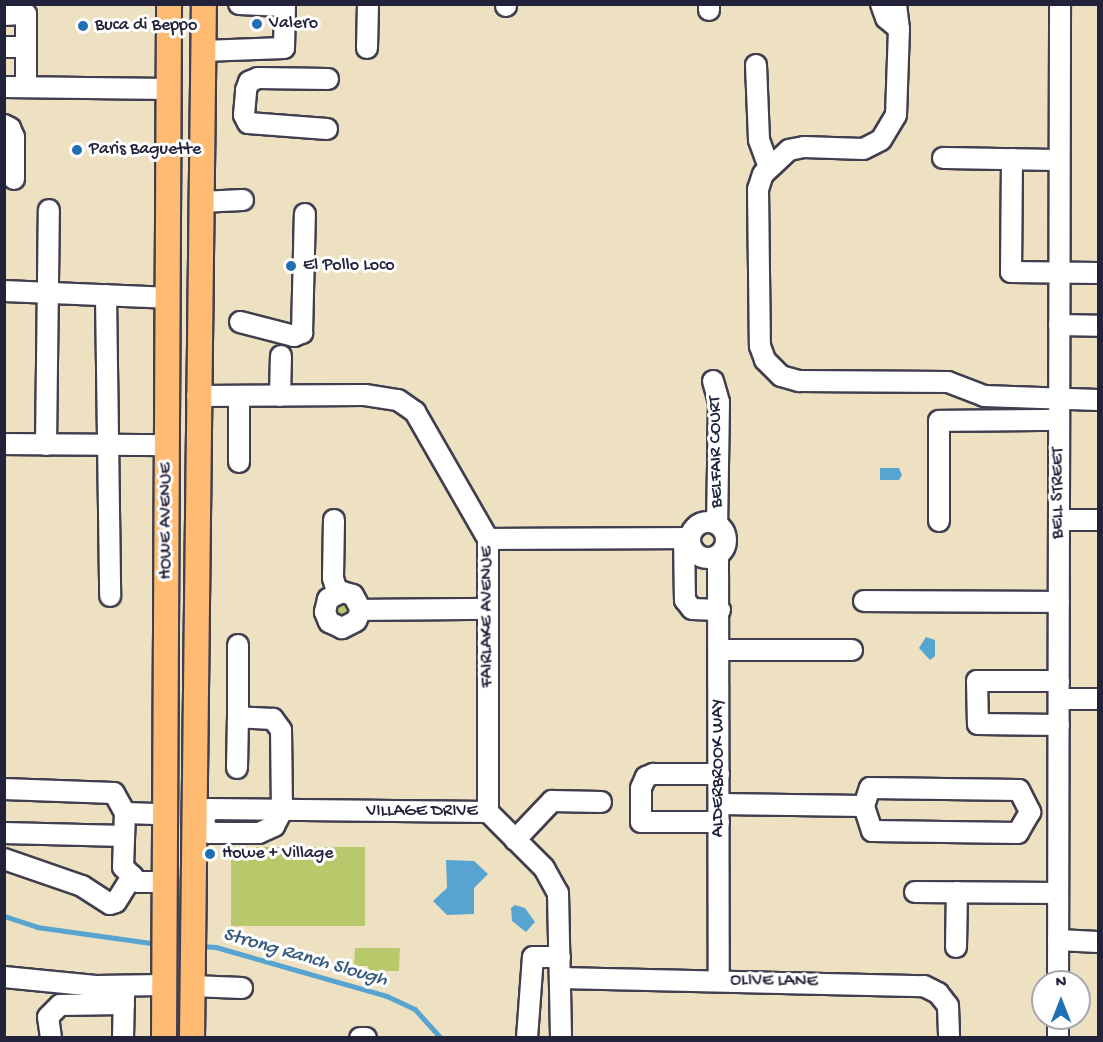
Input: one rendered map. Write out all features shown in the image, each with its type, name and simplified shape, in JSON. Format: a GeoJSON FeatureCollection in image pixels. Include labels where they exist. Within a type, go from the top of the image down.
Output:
{"type":"FeatureCollection","features":[{"type":"Feature","properties":{"kind":"main road","name":"HOWE AVENUE"},"geometry":{"type":"LineString","coordinates":[[164,1038],[162,882],[166,732],[170,4]]}},
{"type":"Feature","properties":{"kind":"main road","name":"HOWE AVENUE"},"geometry":{"type":"LineString","coordinates":[[192,1038],[192,924],[198,822],[197,396],[204,4]]}},
{"type":"Feature","properties":{"kind":"main road"},"geometry":{"type":"LineString","coordinates":[[168,297],[177,308],[183,379],[197,396]]}},
{"type":"Feature","properties":{"kind":"main road"},"geometry":{"type":"LineString","coordinates":[[166,732],[179,757],[178,810],[185,820],[198,822]]}},
{"type":"Feature","properties":{"kind":"main road"},"geometry":{"type":"LineString","coordinates":[[163,814],[170,816],[177,834],[177,903],[192,924]]}},
{"type":"Feature","properties":{"kind":"street"},"geometry":{"type":"LineString","coordinates":[[203,51],[284,48],[285,5],[239,4]]}},
{"type":"Feature","properties":{"kind":"street"},"geometry":{"type":"LineString","coordinates":[[881,4],[889,22],[899,29]]}},
{"type":"Feature","properties":{"kind":"street"},"geometry":{"type":"LineString","coordinates":[[896,4],[899,29],[896,115],[881,140],[863,149],[804,147],[789,150],[768,165],[758,189],[760,346],[765,360],[781,376],[800,381],[948,382],[984,396],[1098,400]]}},
{"type":"Feature","properties":{"kind":"street","name":"BELL STREET"},"geometry":{"type":"LineString","coordinates":[[1058,970],[1060,4]]}},
{"type":"Feature","properties":{"kind":"street"},"geometry":{"type":"LineString","coordinates":[[367,48],[368,5]]}},
{"type":"Feature","properties":{"kind":"street"},"geometry":{"type":"LineString","coordinates":[[4,15],[26,14],[26,87]]}},
{"type":"Feature","properties":{"kind":"street"},"geometry":{"type":"LineString","coordinates":[[4,47],[26,47]]}},
{"type":"Feature","properties":{"kind":"street"},"geometry":{"type":"LineString","coordinates":[[756,65],[759,140],[768,165]]}},
{"type":"Feature","properties":{"kind":"street"},"geometry":{"type":"LineString","coordinates":[[327,129],[248,123],[244,115],[249,82],[258,78],[328,84]]}},
{"type":"Feature","properties":{"kind":"street"},"geometry":{"type":"LineString","coordinates":[[4,87],[169,89]]}},
{"type":"Feature","properties":{"kind":"street"},"geometry":{"type":"LineString","coordinates":[[4,125],[10,128],[14,137],[14,179]]}},
{"type":"Feature","properties":{"kind":"street"},"geometry":{"type":"LineString","coordinates":[[943,158],[1059,160]]}},
{"type":"Feature","properties":{"kind":"street"},"geometry":{"type":"LineString","coordinates":[[1012,159],[1011,272],[1098,273]]}},
{"type":"Feature","properties":{"kind":"street"},"geometry":{"type":"LineString","coordinates":[[201,202],[243,200]]}},
{"type":"Feature","properties":{"kind":"street"},"geometry":{"type":"LineString","coordinates":[[46,444],[49,210]]}},
{"type":"Feature","properties":{"kind":"street"},"geometry":{"type":"LineString","coordinates":[[240,322],[294,336],[302,333],[304,214]]}},
{"type":"Feature","properties":{"kind":"street"},"geometry":{"type":"LineString","coordinates":[[4,291],[168,297]]}},
{"type":"Feature","properties":{"kind":"street"},"geometry":{"type":"LineString","coordinates":[[106,295],[110,596]]}},
{"type":"Feature","properties":{"kind":"street"},"geometry":{"type":"LineString","coordinates":[[1059,325],[1098,326]]}},
{"type":"Feature","properties":{"kind":"street"},"geometry":{"type":"LineString","coordinates":[[280,396],[281,356]]}},
{"type":"Feature","properties":{"kind":"street","name":"BELFAIR COURT"},"geometry":{"type":"LineString","coordinates":[[713,381],[719,402],[720,510],[717,524]]}},
{"type":"Feature","properties":{"kind":"street","name":"FAIRLAKE AVENUE"},"geometry":{"type":"LineString","coordinates":[[197,396],[365,395],[398,400],[415,412],[488,539],[488,812]]}},
{"type":"Feature","properties":{"kind":"street"},"geometry":{"type":"LineString","coordinates":[[239,396],[239,462]]}},
{"type":"Feature","properties":{"kind":"street"},"geometry":{"type":"LineString","coordinates":[[939,520],[939,421],[1059,420]]}},
{"type":"Feature","properties":{"kind":"street"},"geometry":{"type":"LineString","coordinates":[[4,444],[167,445]]}},
{"type":"Feature","properties":{"kind":"street"},"geometry":{"type":"LineString","coordinates":[[334,520],[333,578],[337,592]]}},
{"type":"Feature","properties":{"kind":"street"},"geometry":{"type":"LineString","coordinates":[[1059,520],[1098,520]]}},
{"type":"Feature","properties":{"kind":"street"},"geometry":{"type":"LineString","coordinates":[[717,524],[699,524],[687,538],[685,600],[692,609],[720,610]]}},
{"type":"Feature","properties":{"kind":"street","name":"ALDERBROOK WAY"},"geometry":{"type":"LineString","coordinates":[[717,524],[726,539],[718,555],[720,610],[719,981]]}},
{"type":"Feature","properties":{"kind":"street"},"geometry":{"type":"LineString","coordinates":[[488,539],[687,538]]}},
{"type":"Feature","properties":{"kind":"street"},"geometry":{"type":"LineString","coordinates":[[687,538],[696,554],[707,558],[718,555]]}},
{"type":"Feature","properties":{"kind":"street"},"geometry":{"type":"LineString","coordinates":[[337,592],[353,595],[361,610]]}},
{"type":"Feature","properties":{"kind":"street"},"geometry":{"type":"LineString","coordinates":[[337,592],[325,608],[333,625],[352,625],[361,610]]}},
{"type":"Feature","properties":{"kind":"street"},"geometry":{"type":"LineString","coordinates":[[864,601],[1059,602]]}},
{"type":"Feature","properties":{"kind":"street"},"geometry":{"type":"LineString","coordinates":[[361,610],[488,609]]}},
{"type":"Feature","properties":{"kind":"street"},"geometry":{"type":"LineString","coordinates":[[237,768],[238,645]]}},
{"type":"Feature","properties":{"kind":"street"},"geometry":{"type":"LineString","coordinates":[[719,650],[852,650]]}},
{"type":"Feature","properties":{"kind":"street"},"geometry":{"type":"LineString","coordinates":[[1059,725],[978,724],[977,681],[1059,690],[1098,699]]}},
{"type":"Feature","properties":{"kind":"street"},"geometry":{"type":"LineString","coordinates":[[238,717],[273,719],[281,730],[282,811]]}},
{"type":"Feature","properties":{"kind":"street"},"geometry":{"type":"LineString","coordinates":[[719,774],[654,774],[646,777],[641,788],[641,822],[719,813],[864,806]]}},
{"type":"Feature","properties":{"kind":"street"},"geometry":{"type":"LineString","coordinates":[[870,788],[1019,790],[1030,812],[1018,832],[872,831],[864,806],[870,788]]}},
{"type":"Feature","properties":{"kind":"street"},"geometry":{"type":"LineString","coordinates":[[4,789],[114,793],[125,813],[123,867],[138,882],[162,882]]}},
{"type":"Feature","properties":{"kind":"street"},"geometry":{"type":"LineString","coordinates":[[515,840],[552,801],[601,802]]}},
{"type":"Feature","properties":{"kind":"street","name":"VILLAGE DRIVE"},"geometry":{"type":"LineString","coordinates":[[198,822],[209,808],[282,811],[488,812],[555,885],[560,906],[561,1036]]}},
{"type":"Feature","properties":{"kind":"street"},"geometry":{"type":"LineString","coordinates":[[1030,812],[1059,812]]}},
{"type":"Feature","properties":{"kind":"street"},"geometry":{"type":"LineString","coordinates":[[125,813],[163,814]]}},
{"type":"Feature","properties":{"kind":"street"},"geometry":{"type":"LineString","coordinates":[[4,833],[124,836]]}},
{"type":"Feature","properties":{"kind":"street"},"geometry":{"type":"LineString","coordinates":[[4,859],[82,885],[110,904],[116,902],[132,876]]}},
{"type":"Feature","properties":{"kind":"street"},"geometry":{"type":"LineString","coordinates":[[915,892],[1058,893]]}},
{"type":"Feature","properties":{"kind":"street"},"geometry":{"type":"LineString","coordinates":[[956,947],[957,892]]}},
{"type":"Feature","properties":{"kind":"street"},"geometry":{"type":"LineString","coordinates":[[1058,940],[1098,942]]}},
{"type":"Feature","properties":{"kind":"street"},"geometry":{"type":"LineString","coordinates":[[560,957],[533,957],[533,990],[529,999],[528,1036],[561,1036]]}},
{"type":"Feature","properties":{"kind":"street"},"geometry":{"type":"LineString","coordinates":[[4,977],[124,995]]}},
{"type":"Feature","properties":{"kind":"street","name":"OLIVE LANE"},"geometry":{"type":"LineString","coordinates":[[560,978],[924,986],[938,993],[948,1006],[949,1038]]}},
{"type":"Feature","properties":{"kind":"street"},"geometry":{"type":"LineString","coordinates":[[51,1038],[48,1017],[60,1005],[124,995],[162,985]]}},
{"type":"Feature","properties":{"kind":"street"},"geometry":{"type":"LineString","coordinates":[[192,986],[242,988]]}},
{"type":"Feature","properties":{"kind":"street"},"geometry":{"type":"LineString","coordinates":[[123,1038],[124,995]]}},
{"type":"Feature","properties":{"kind":"street"},"geometry":{"type":"LineString","coordinates":[[529,999],[561,1000]]}},
{"type":"Feature","properties":{"kind":"street"},"geometry":{"type":"LineString","coordinates":[[360,1038],[366,1038]]}},
{"type":"Feature","properties":{"kind":"green space"},"geometry":{"type":"Polygon","coordinates":[[[346,601],[352,611],[345,619],[336,616],[334,608],[346,601]]]}},
{"type":"Feature","properties":{"kind":"green space"},"geometry":{"type":"Polygon","coordinates":[[[231,847],[365,847],[365,926],[231,926],[231,847]]]}},
{"type":"Feature","properties":{"kind":"green space"},"geometry":{"type":"Polygon","coordinates":[[[355,948],[400,948],[399,971],[369,971],[368,966],[354,966],[355,948]]]}},
{"type":"Feature","properties":{"kind":"water"},"geometry":{"type":"Polygon","coordinates":[[[880,468],[899,468],[902,475],[899,480],[880,480],[880,468]]]}},
{"type":"Feature","properties":{"kind":"water"},"geometry":{"type":"Polygon","coordinates":[[[926,637],[935,640],[935,656],[930,660],[919,648],[926,637]]]}},
{"type":"Feature","properties":{"kind":"water"},"geometry":{"type":"Polygon","coordinates":[[[446,860],[474,861],[488,874],[474,888],[474,914],[447,915],[433,901],[447,888],[446,860]]]}},
{"type":"Feature","properties":{"kind":"water"},"geometry":{"type":"Polygon","coordinates":[[[515,905],[525,908],[535,922],[526,932],[512,921],[511,908],[515,905]]]}},
{"type":"Feature","properties":{"kind":"waterway","name":"Strong Ranch Slough"},"geometry":{"type":"LineString","coordinates":[[4,916],[37,927],[158,944]]}},
{"type":"Feature","properties":{"kind":"waterway","name":"Strong Ranch Slough"},"geometry":{"type":"LineString","coordinates":[[199,946],[216,947],[387,996],[415,1009],[441,1038]]}},
{"type":"Feature","properties":{"kind":"place","name":"Valero"},"geometry":{"type":"Point","coordinates":[257,24]}},
{"type":"Feature","properties":{"kind":"place","name":"Buca di Beppo"},"geometry":{"type":"Point","coordinates":[83,26]}},
{"type":"Feature","properties":{"kind":"place","name":"Paris Baguette"},"geometry":{"type":"Point","coordinates":[77,150]}},
{"type":"Feature","properties":{"kind":"place","name":"El Pollo Loco"},"geometry":{"type":"Point","coordinates":[291,266]}},
{"type":"Feature","properties":{"kind":"place","name":"Howe + Village"},"geometry":{"type":"Point","coordinates":[210,854]}}]}
